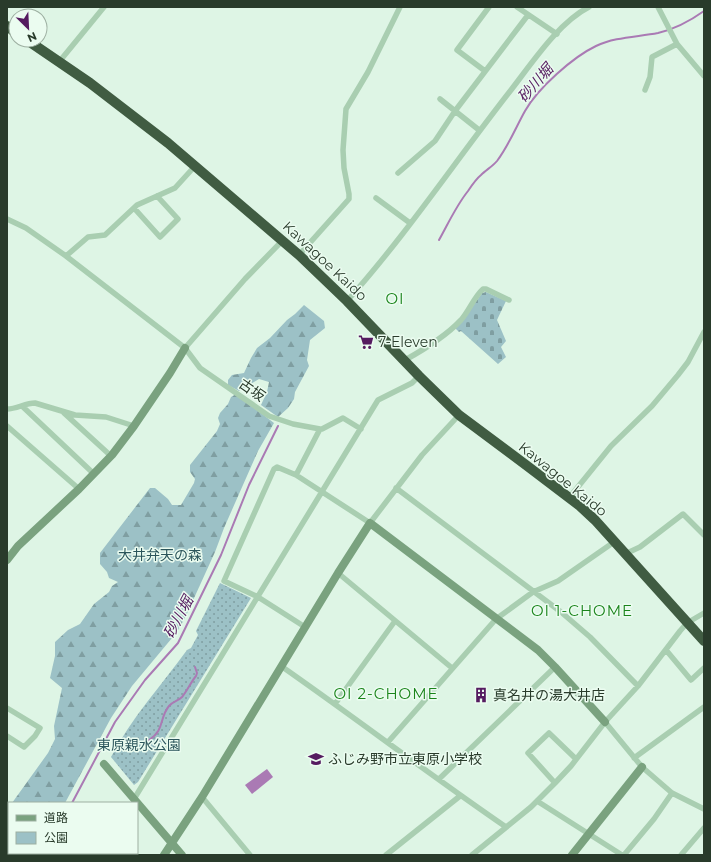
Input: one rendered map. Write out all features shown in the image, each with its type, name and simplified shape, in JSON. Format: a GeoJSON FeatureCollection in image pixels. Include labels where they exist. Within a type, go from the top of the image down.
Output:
{"type":"FeatureCollection","features":[{"type":"Feature","properties":{"kind":"highway","name":"Kawagoe Kaido"},"geometry":{"type":"LineString","coordinates":[[39,48],[125,108],[283,240],[347,301],[458,416],[569,498],[595,520],[687,624],[704,641]]}},
{"type":"Feature","properties":{"kind":"street"},"geometry":{"type":"LineString","coordinates":[[59,62],[104,7]]}},
{"type":"Feature","properties":{"kind":"street"},"geometry":{"type":"LineString","coordinates":[[299,256],[349,199],[342,150],[346,109],[368,72],[400,7]]}},
{"type":"Feature","properties":{"kind":"street"},"geometry":{"type":"LineString","coordinates":[[484,71],[457,50],[489,7]]}},
{"type":"Feature","properties":{"kind":"street"},"geometry":{"type":"LineString","coordinates":[[517,7],[556,34]]}},
{"type":"Feature","properties":{"kind":"street"},"geometry":{"type":"LineString","coordinates":[[347,301],[410,223],[479,130],[565,23],[590,7]]}},
{"type":"Feature","properties":{"kind":"street"},"geometry":{"type":"LineString","coordinates":[[658,7],[677,44],[704,76]]}},
{"type":"Feature","properties":{"kind":"street"},"geometry":{"type":"LineString","coordinates":[[398,172],[435,142],[455,110],[528,15]]}},
{"type":"Feature","properties":{"kind":"street"},"geometry":{"type":"LineString","coordinates":[[645,90],[650,77],[652,57],[677,44]]}},
{"type":"Feature","properties":{"kind":"street"},"geometry":{"type":"LineString","coordinates":[[440,99],[479,130]]}},
{"type":"Feature","properties":{"kind":"street"},"geometry":{"type":"LineString","coordinates":[[66,256],[88,237],[105,235],[137,205],[175,188],[195,166]]}},
{"type":"Feature","properties":{"kind":"street"},"geometry":{"type":"LineString","coordinates":[[134,208],[160,237],[178,219],[157,196]]}},
{"type":"Feature","properties":{"kind":"street"},"geometry":{"type":"LineString","coordinates":[[376,198],[410,223]]}},
{"type":"Feature","properties":{"kind":"street","name":"古坂"},"geometry":{"type":"LineString","coordinates":[[7,219],[26,228],[66,256],[185,348],[200,368],[269,416],[293,424],[320,429]]}},
{"type":"Feature","properties":{"kind":"street"},"geometry":{"type":"LineString","coordinates":[[7,560],[18,546],[79,489],[111,456],[134,426],[185,348],[245,279],[283,240]]}},
{"type":"Feature","properties":{"kind":"street"},"geometry":{"type":"LineString","coordinates":[[405,360],[445,335],[462,320],[483,289],[509,300]]}},
{"type":"Feature","properties":{"kind":"street"},"geometry":{"type":"LineString","coordinates":[[569,498],[611,446],[652,406],[678,375],[688,362],[704,332]]}},
{"type":"Feature","properties":{"kind":"street"},"geometry":{"type":"LineString","coordinates":[[134,799],[378,400],[412,383],[419,376]]}},
{"type":"Feature","properties":{"kind":"street"},"geometry":{"type":"LineString","coordinates":[[7,409],[15,409],[30,403],[35,403],[75,415],[106,417],[134,426]]}},
{"type":"Feature","properties":{"kind":"street"},"geometry":{"type":"LineString","coordinates":[[22,406],[94,474]]}},
{"type":"Feature","properties":{"kind":"street"},"geometry":{"type":"LineString","coordinates":[[63,411],[111,456]]}},
{"type":"Feature","properties":{"kind":"street"},"geometry":{"type":"LineString","coordinates":[[164,855],[202,797],[305,626],[370,523],[422,455],[458,416]]}},
{"type":"Feature","properties":{"kind":"street"},"geometry":{"type":"LineString","coordinates":[[296,475],[320,429],[342,418],[361,428]]}},
{"type":"Feature","properties":{"kind":"street"},"geometry":{"type":"LineString","coordinates":[[7,426],[79,489]]}},
{"type":"Feature","properties":{"kind":"street"},"geometry":{"type":"LineString","coordinates":[[305,626],[258,597],[224,581],[274,469],[277,467],[296,475],[370,523],[538,650],[605,722],[642,767],[672,793],[704,809]]}},
{"type":"Feature","properties":{"kind":"street"},"geometry":{"type":"LineString","coordinates":[[396,488],[561,612],[590,637],[638,686]]}},
{"type":"Feature","properties":{"kind":"street"},"geometry":{"type":"LineString","coordinates":[[625,554],[640,547],[683,514],[704,535]]}},
{"type":"Feature","properties":{"kind":"street"},"geometry":{"type":"LineString","coordinates":[[388,742],[496,619],[534,592],[558,581],[614,542]]}},
{"type":"Feature","properties":{"kind":"street"},"geometry":{"type":"LineString","coordinates":[[338,573],[452,668]]}},
{"type":"Feature","properties":{"kind":"street"},"geometry":{"type":"LineString","coordinates":[[472,855],[537,801],[576,759],[605,722],[638,686],[687,624],[704,613]]}},
{"type":"Feature","properties":{"kind":"street"},"geometry":{"type":"LineString","coordinates":[[334,704],[395,620]]}},
{"type":"Feature","properties":{"kind":"street"},"geometry":{"type":"LineString","coordinates":[[666,650],[691,680],[704,668]]}},
{"type":"Feature","properties":{"kind":"street"},"geometry":{"type":"LineString","coordinates":[[281,666],[388,742],[460,796],[506,827]]}},
{"type":"Feature","properties":{"kind":"street"},"geometry":{"type":"LineString","coordinates":[[439,780],[554,667]]}},
{"type":"Feature","properties":{"kind":"street"},"geometry":{"type":"LineString","coordinates":[[634,758],[704,707]]}},
{"type":"Feature","properties":{"kind":"street"},"geometry":{"type":"LineString","coordinates":[[7,708],[40,728],[35,736],[24,747],[7,736]]}},
{"type":"Feature","properties":{"kind":"street"},"geometry":{"type":"LineString","coordinates":[[555,782],[528,753],[549,733],[576,759]]}},
{"type":"Feature","properties":{"kind":"street"},"geometry":{"type":"LineString","coordinates":[[104,764],[137,802]]}},
{"type":"Feature","properties":{"kind":"street"},"geometry":{"type":"LineString","coordinates":[[572,855],[642,767]]}},
{"type":"Feature","properties":{"kind":"street"},"geometry":{"type":"LineString","coordinates":[[537,801],[623,855],[654,819],[672,793]]}},
{"type":"Feature","properties":{"kind":"street"},"geometry":{"type":"LineString","coordinates":[[386,855],[460,796]]}},
{"type":"Feature","properties":{"kind":"street"},"geometry":{"type":"LineString","coordinates":[[202,797],[250,855]]}},
{"type":"Feature","properties":{"kind":"street"},"geometry":{"type":"LineString","coordinates":[[138,804],[182,855]]}},
{"type":"Feature","properties":{"kind":"street"},"geometry":{"type":"LineString","coordinates":[[681,855],[704,828]]}},
{"type":"Feature","properties":{"kind":"green space"},"geometry":{"type":"Polygon","coordinates":[[[486,292],[506,301],[497,320],[506,341],[501,347],[506,357],[498,364],[461,331],[459,332],[455,328],[482,293],[486,292]]]}},
{"type":"Feature","properties":{"kind":"green space"},"geometry":{"type":"Polygon","coordinates":[[[304,305],[324,321],[325,328],[310,340],[307,360],[309,366],[295,392],[294,399],[288,408],[278,417],[261,405],[267,392],[269,382],[259,379],[239,391],[228,385],[228,380],[232,375],[244,373],[257,348],[270,338],[304,305]]]}},
{"type":"Feature","properties":{"kind":"green space","name":"大井弁天の森"},"geometry":{"type":"Polygon","coordinates":[[[236,394],[274,423],[258,451],[185,618],[177,632],[132,686],[111,718],[66,802],[13,802],[48,753],[55,739],[54,726],[62,688],[50,678],[55,656],[55,642],[68,630],[80,624],[94,604],[109,592],[112,586],[118,582],[109,578],[107,572],[100,564],[100,553],[150,488],[155,488],[168,499],[172,505],[181,505],[195,479],[190,472],[190,465],[217,431],[220,424],[218,418],[220,413],[228,404],[231,397],[236,394]]]}},
{"type":"Feature","properties":{"kind":"green space","name":"東原親水公園"},"geometry":{"type":"Polygon","coordinates":[[[220,583],[251,598],[138,782],[134,785],[111,757],[137,715],[187,650],[191,648],[198,635],[196,631],[220,583]]]}},
{"type":"Feature","properties":{"kind":"shaded area"},"geometry":{"type":"Polygon","coordinates":[[[267,769],[273,777],[252,794],[245,785],[267,769]]]}},
{"type":"Feature","properties":{"kind":"waterway","name":"砂川堀"},"geometry":{"type":"LineString","coordinates":[[439,240],[456,209],[473,184],[495,163],[501,155],[531,102],[547,83],[567,65],[587,51],[603,43],[618,39],[658,33],[682,24],[704,11]]}},
{"type":"Feature","properties":{"kind":"waterway","name":"砂川堀"},"geometry":{"type":"LineString","coordinates":[[73,802],[115,722],[145,680],[178,643],[221,555],[249,485],[278,426]]}},
{"type":"Feature","properties":{"kind":"waterway"},"geometry":{"type":"LineString","coordinates":[[149,740],[160,728],[166,710],[172,703],[182,697],[196,676],[197,673],[195,667]]}},
{"type":"Feature","properties":{"kind":"place","name":"7-Eleven"},"geometry":{"type":"Point","coordinates":[366,342]}},
{"type":"Feature","properties":{"kind":"place","name":"真名井の湯大井店"},"geometry":{"type":"Point","coordinates":[481,695]}},
{"type":"Feature","properties":{"kind":"place","name":"ふじみ野市立東原小学校"},"geometry":{"type":"Point","coordinates":[316,759]}},
{"type":"Feature","properties":{"kind":"district","name":"OI"},"geometry":{"type":"Point","coordinates":[395,298]}},
{"type":"Feature","properties":{"kind":"district","name":"OI 1-CHOME"},"geometry":{"type":"Point","coordinates":[582,610]}},
{"type":"Feature","properties":{"kind":"district","name":"OI 2-CHOME"},"geometry":{"type":"Point","coordinates":[386,693]}}]}
